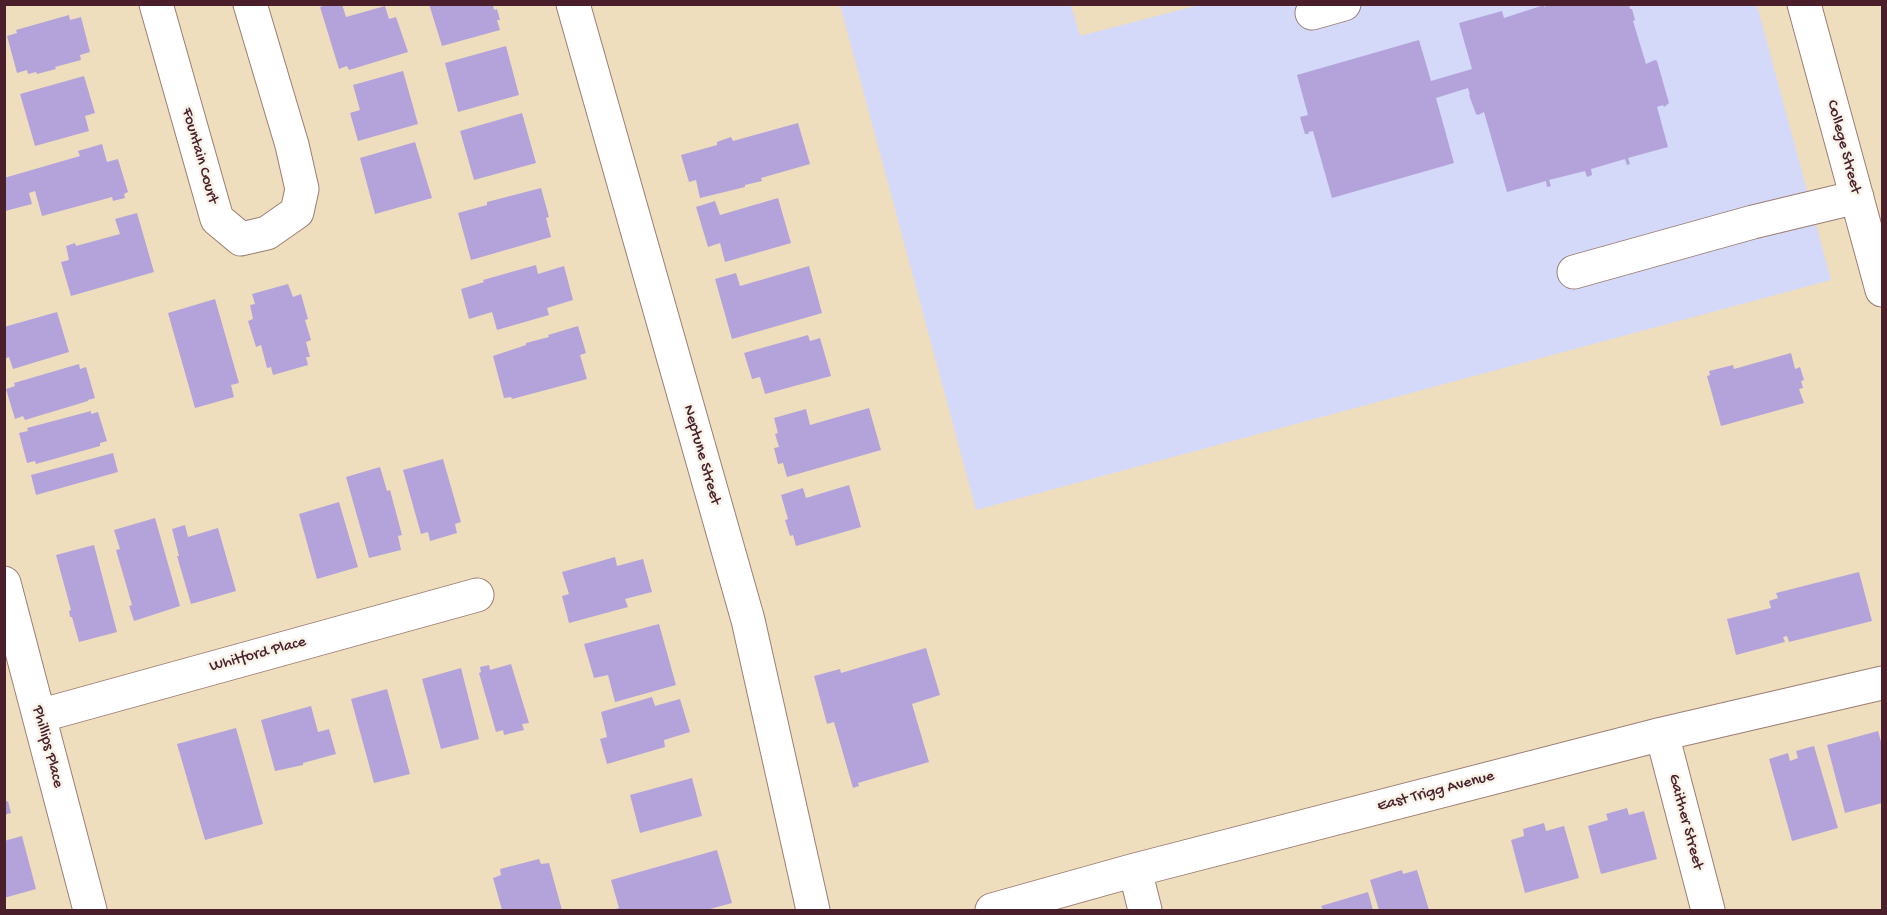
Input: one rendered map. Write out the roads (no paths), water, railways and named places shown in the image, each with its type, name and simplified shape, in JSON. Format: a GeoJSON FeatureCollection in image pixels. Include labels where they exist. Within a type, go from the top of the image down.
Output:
{"type":"FeatureCollection","features":[{"type":"Feature","properties":{"kind":"street","name":"Fountain Court"},"geometry":{"type":"LineString","coordinates":[[156,4],[217,219],[241,239],[267,233],[297,212],[302,189],[292,144],[250,4]]}},
{"type":"Feature","properties":{"kind":"street","name":"Neptune Street"},"geometry":{"type":"LineString","coordinates":[[573,4],[748,620],[813,910]]}},
{"type":"Feature","properties":{"kind":"street"},"geometry":{"type":"LineString","coordinates":[[1312,13],[1344,4]]}},
{"type":"Feature","properties":{"kind":"street","name":"College Street"},"geometry":{"type":"LineString","coordinates":[[1804,4],[1882,290]]}},
{"type":"Feature","properties":{"kind":"street"},"geometry":{"type":"LineString","coordinates":[[1574,272],[1753,222],[1857,197]]}},
{"type":"Feature","properties":{"kind":"street","name":"Phillips Place"},"geometry":{"type":"LineString","coordinates":[[4,583],[90,910]]}},
{"type":"Feature","properties":{"kind":"street","name":"Whitford Place"},"geometry":{"type":"LineString","coordinates":[[39,716],[477,595]]}},
{"type":"Feature","properties":{"kind":"street","name":"East Trigg Avenue"},"geometry":{"type":"LineString","coordinates":[[992,910],[1135,870],[1662,734],[1882,683]]}},
{"type":"Feature","properties":{"kind":"street","name":"Gaither Street"},"geometry":{"type":"LineString","coordinates":[[1662,734],[1708,910]]}},
{"type":"Feature","properties":{"kind":"street"},"geometry":{"type":"LineString","coordinates":[[1135,870],[1145,910]]}}]}
